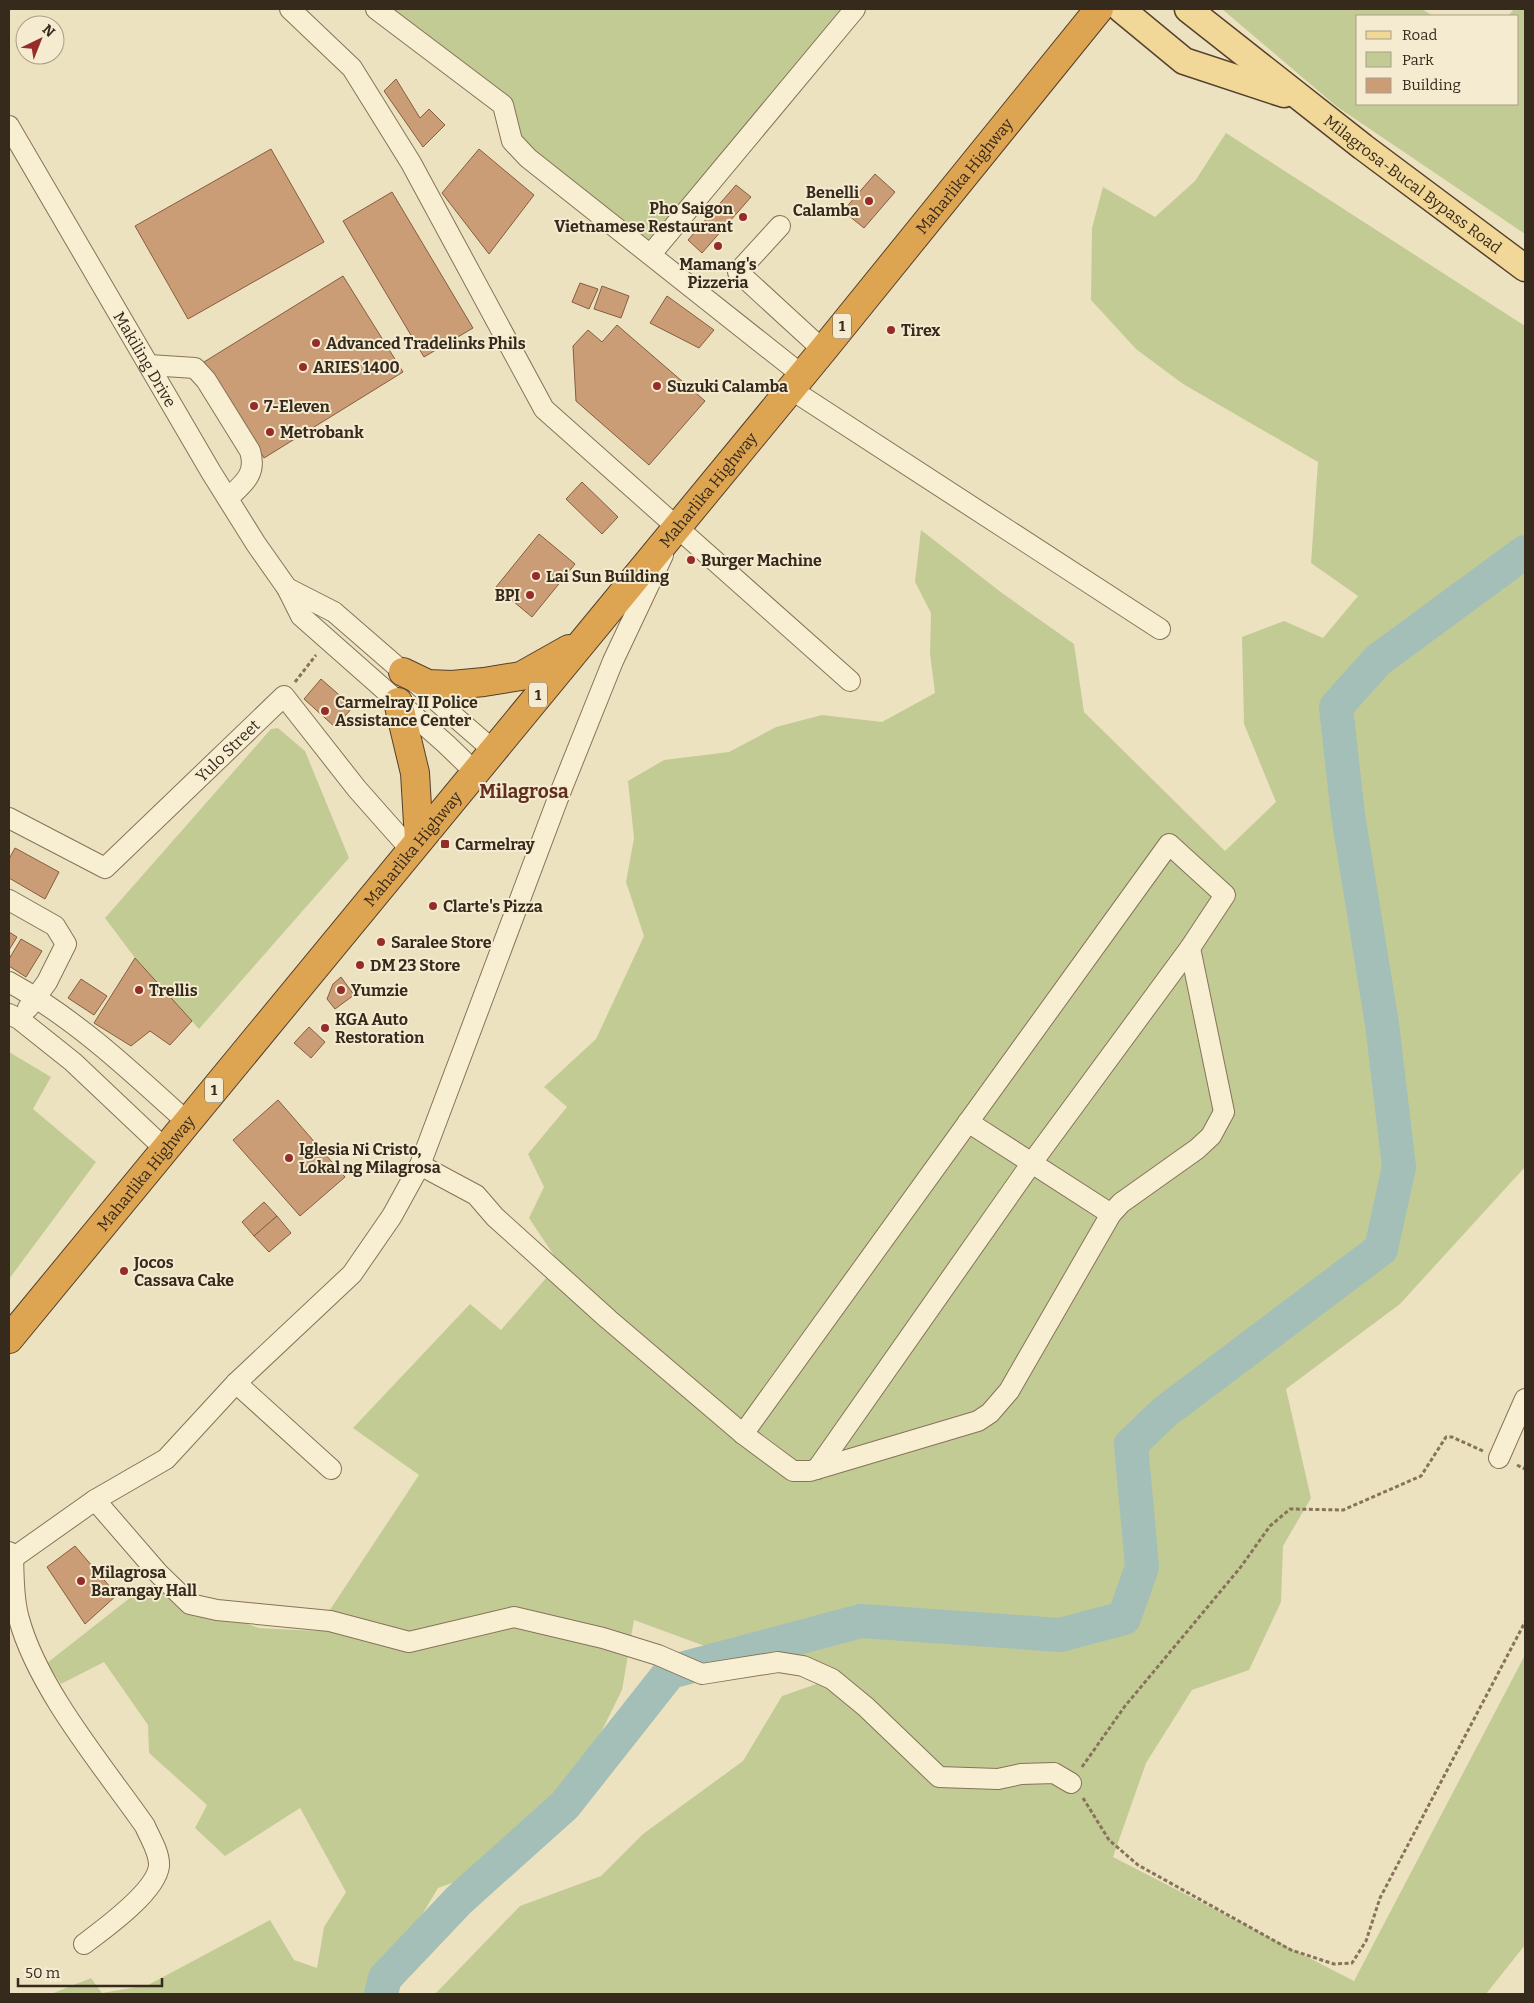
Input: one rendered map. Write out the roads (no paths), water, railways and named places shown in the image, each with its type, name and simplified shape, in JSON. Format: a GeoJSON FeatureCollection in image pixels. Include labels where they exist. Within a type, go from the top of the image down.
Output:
{"type":"FeatureCollection","features":[{"type":"Feature","properties":{"kind":"highway","name":"Maharlika Highway"},"geometry":{"type":"LineString","coordinates":[[9,1339],[823,350],[1099,9]]}},
{"type":"Feature","properties":{"kind":"highway"},"geometry":{"type":"LineString","coordinates":[[403,672],[428,684],[452,685],[521,676],[583,641]]}},
{"type":"Feature","properties":{"kind":"highway"},"geometry":{"type":"LineString","coordinates":[[398,702],[415,773],[415,845]]}},
{"type":"Feature","properties":{"kind":"main road","name":"Milagrosa-Bucal Bypass Road"},"geometry":{"type":"LineString","coordinates":[[1121,9],[1184,60],[1301,100]]}},
{"type":"Feature","properties":{"kind":"main road","name":"Milagrosa-Bucal Bypass Road"},"geometry":{"type":"LineString","coordinates":[[1188,9],[1301,100],[1525,268]]}},
{"type":"Feature","properties":{"kind":"street"},"geometry":{"type":"LineString","coordinates":[[290,9],[352,68],[411,163],[544,409],[850,682]]}},
{"type":"Feature","properties":{"kind":"street"},"geometry":{"type":"LineString","coordinates":[[376,9],[503,105],[512,142],[528,158],[651,254],[795,382],[1160,629]]}},
{"type":"Feature","properties":{"kind":"street"},"geometry":{"type":"LineString","coordinates":[[651,254],[855,9]]}},
{"type":"Feature","properties":{"kind":"street","name":"Makiling Drive"},"geometry":{"type":"LineString","coordinates":[[9,126],[228,498],[256,544],[287,588],[301,616],[475,772]]}},
{"type":"Feature","properties":{"kind":"street"},"geometry":{"type":"LineString","coordinates":[[780,226],[738,272],[823,350]]}},
{"type":"Feature","properties":{"kind":"street"},"geometry":{"type":"LineString","coordinates":[[149,365],[195,368],[206,380],[250,451],[254,464],[247,480],[228,498]]}},
{"type":"Feature","properties":{"kind":"street"},"geometry":{"type":"LineString","coordinates":[[84,1944],[125,1913],[152,1883],[159,1867],[156,1850],[145,1826],[48,1686],[19,1620],[14,1594],[11,1555],[95,1500],[166,1459],[236,1383],[352,1274],[392,1216],[420,1165],[563,784],[613,661],[677,526]]}},
{"type":"Feature","properties":{"kind":"street","name":"Makiling Drive"},"geometry":{"type":"LineString","coordinates":[[287,588],[334,612],[493,750]]}},
{"type":"Feature","properties":{"kind":"street","name":"Yulo Street"},"geometry":{"type":"LineString","coordinates":[[9,818],[105,868],[284,696],[357,789],[415,845]]}},
{"type":"Feature","properties":{"kind":"street"},"geometry":{"type":"LineString","coordinates":[[743,1434],[1169,844],[1225,895],[1190,948],[1031,1164],[817,1469]]}},
{"type":"Feature","properties":{"kind":"street"},"geometry":{"type":"LineString","coordinates":[[9,900],[56,926],[66,944],[48,982],[37,997],[14,1017],[72,1062],[165,1149]]}},
{"type":"Feature","properties":{"kind":"street"},"geometry":{"type":"LineString","coordinates":[[420,1165],[476,1195],[495,1217],[608,1319],[743,1434],[793,1471],[817,1469],[978,1421],[990,1414],[1009,1391],[1110,1214],[1121,1203],[1211,1136],[1224,1112],[1190,948]]}},
{"type":"Feature","properties":{"kind":"street"},"geometry":{"type":"LineString","coordinates":[[9,982],[37,997],[90,1035],[188,1123]]}},
{"type":"Feature","properties":{"kind":"street"},"geometry":{"type":"LineString","coordinates":[[968,1122],[1110,1214]]}},
{"type":"Feature","properties":{"kind":"street"},"geometry":{"type":"LineString","coordinates":[[236,1383],[331,1469]]}},
{"type":"Feature","properties":{"kind":"street"},"geometry":{"type":"LineString","coordinates":[[1499,1458],[1525,1399]]}},
{"type":"Feature","properties":{"kind":"street"},"geometry":{"type":"LineString","coordinates":[[95,1500],[159,1574],[190,1604],[218,1610],[330,1621],[409,1642],[514,1617],[602,1638],[658,1655],[702,1674],[778,1662],[802,1666],[832,1679],[866,1707],[939,1777],[998,1779],[1021,1774],[1054,1773],[1071,1783]]}},
{"type":"Feature","properties":{"kind":"waterway"},"geometry":{"type":"LineString","coordinates":[[381,1994],[385,1978],[459,1900],[565,1805],[670,1672],[861,1621],[1060,1635],[1124,1618],[1142,1567],[1131,1444],[1166,1411],[1381,1249],[1399,1167],[1382,1024],[1348,815],[1336,707],[1378,660],[1525,552]]}},
{"type":"Feature","properties":{"kind":"place","name":"Benelli Calamba"},"geometry":{"type":"Point","coordinates":[869,201]}},
{"type":"Feature","properties":{"kind":"place","name":"Pho Saigon Vietnamese Restaurant"},"geometry":{"type":"Point","coordinates":[743,217]}},
{"type":"Feature","properties":{"kind":"place","name":"Mamang's Pizzeria"},"geometry":{"type":"Point","coordinates":[718,246]}},
{"type":"Feature","properties":{"kind":"place","name":"Tirex"},"geometry":{"type":"Point","coordinates":[891,330]}},
{"type":"Feature","properties":{"kind":"place","name":"Advanced Tradelinks Phils"},"geometry":{"type":"Point","coordinates":[316,343]}},
{"type":"Feature","properties":{"kind":"place","name":"ARIES 1400"},"geometry":{"type":"Point","coordinates":[303,367]}},
{"type":"Feature","properties":{"kind":"place","name":"Suzuki Calamba"},"geometry":{"type":"Point","coordinates":[657,386]}},
{"type":"Feature","properties":{"kind":"place","name":"7-Eleven"},"geometry":{"type":"Point","coordinates":[254,406]}},
{"type":"Feature","properties":{"kind":"place","name":"Metrobank"},"geometry":{"type":"Point","coordinates":[270,432]}},
{"type":"Feature","properties":{"kind":"place","name":"Burger Machine"},"geometry":{"type":"Point","coordinates":[691,560]}},
{"type":"Feature","properties":{"kind":"place","name":"Lai Sun Building"},"geometry":{"type":"Point","coordinates":[536,576]}},
{"type":"Feature","properties":{"kind":"place","name":"BPI"},"geometry":{"type":"Point","coordinates":[530,595]}},
{"type":"Feature","properties":{"kind":"place","name":"Carmelray II Police Assistance Center"},"geometry":{"type":"Point","coordinates":[325,711]}},
{"type":"Feature","properties":{"kind":"place","name":"Carmelray"},"geometry":{"type":"Point","coordinates":[445,844]}},
{"type":"Feature","properties":{"kind":"place","name":"Clarte's Pizza"},"geometry":{"type":"Point","coordinates":[433,906]}},
{"type":"Feature","properties":{"kind":"place","name":"Saralee Store"},"geometry":{"type":"Point","coordinates":[381,942]}},
{"type":"Feature","properties":{"kind":"place","name":"DM 23 Store"},"geometry":{"type":"Point","coordinates":[360,965]}},
{"type":"Feature","properties":{"kind":"place","name":"Trellis"},"geometry":{"type":"Point","coordinates":[139,990]}},
{"type":"Feature","properties":{"kind":"place","name":"Yumzie"},"geometry":{"type":"Point","coordinates":[341,990]}},
{"type":"Feature","properties":{"kind":"place","name":"KGA Auto Restoration"},"geometry":{"type":"Point","coordinates":[325,1028]}},
{"type":"Feature","properties":{"kind":"place","name":"Iglesia Ni Cristo, Lokal ng Milagrosa"},"geometry":{"type":"Point","coordinates":[289,1158]}},
{"type":"Feature","properties":{"kind":"place","name":"Jocos Cassava Cake"},"geometry":{"type":"Point","coordinates":[124,1271]}},
{"type":"Feature","properties":{"kind":"place","name":"Milagrosa Barangay Hall"},"geometry":{"type":"Point","coordinates":[81,1581]}},
{"type":"Feature","properties":{"kind":"district","name":"Milagrosa"},"geometry":{"type":"Point","coordinates":[524,791]}}]}
